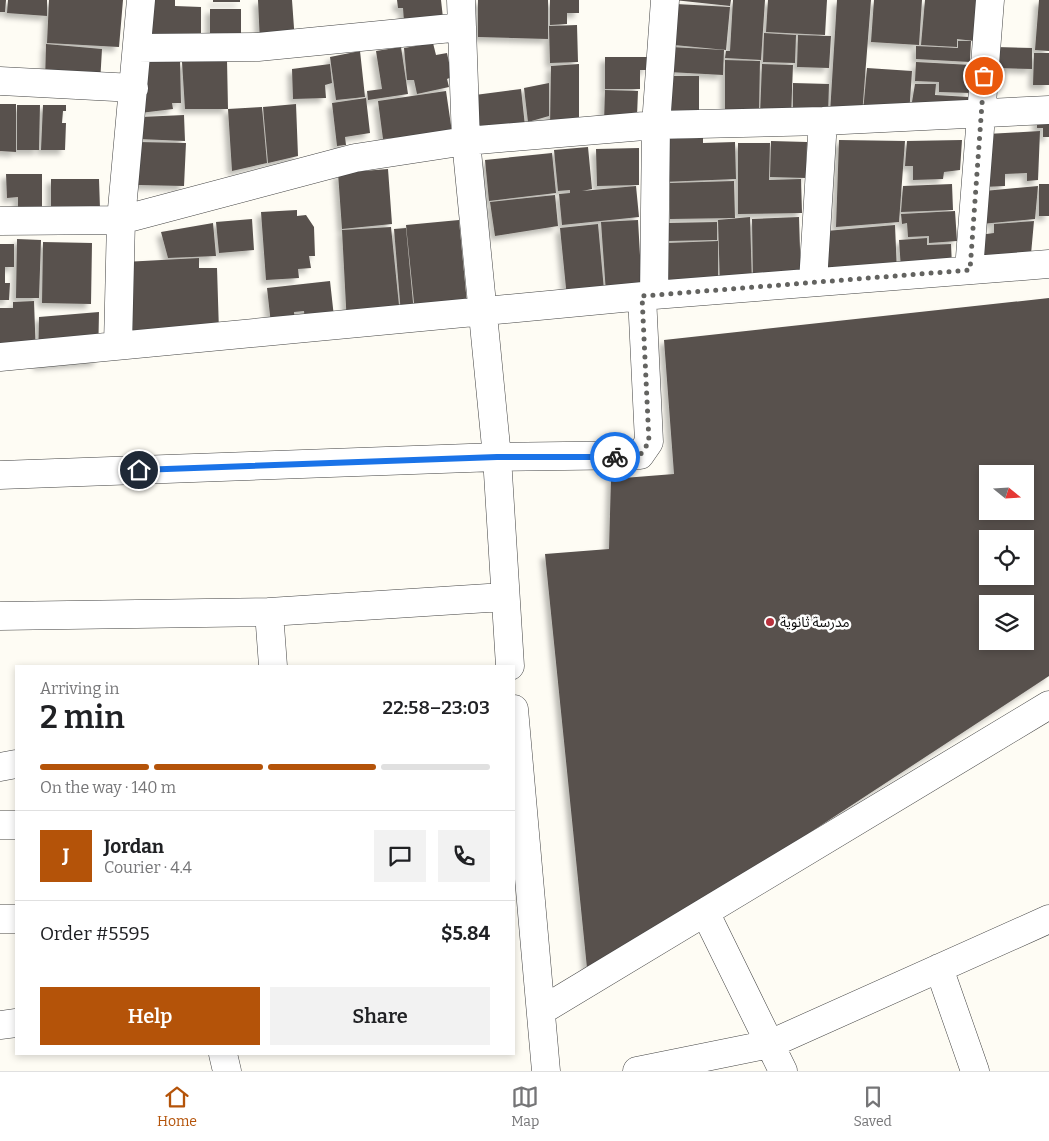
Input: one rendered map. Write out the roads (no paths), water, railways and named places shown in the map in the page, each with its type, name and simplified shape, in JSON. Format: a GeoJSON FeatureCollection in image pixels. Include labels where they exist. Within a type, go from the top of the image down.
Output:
{"type":"FeatureCollection","features":[{"type":"Feature","properties":{"kind":"street"},"geometry":{"type":"LineString","coordinates":[[118,345],[121,220],[141,0]]}},
{"type":"Feature","properties":{"kind":"street"},"geometry":{"type":"LineString","coordinates":[[0,475],[497,457],[640,455],[649,442],[648,296],[656,125],[665,0]]}},
{"type":"Feature","properties":{"kind":"street"},"geometry":{"type":"LineString","coordinates":[[970,270],[990,0]]}},
{"type":"Feature","properties":{"kind":"street"},"geometry":{"type":"LineString","coordinates":[[138,48],[258,47],[462,13],[466,140],[497,457],[504,597],[510,665]]}},
{"type":"Feature","properties":{"kind":"street"},"geometry":{"type":"LineString","coordinates":[[0,81],[134,88]]}},
{"type":"Feature","properties":{"kind":"street"},"geometry":{"type":"LineString","coordinates":[[0,221],[121,220],[355,158],[466,140],[656,125],[1049,110]]}},
{"type":"Feature","properties":{"kind":"street"},"geometry":{"type":"LineString","coordinates":[[814,282],[823,120]]}},
{"type":"Feature","properties":{"kind":"street"},"geometry":{"type":"LineString","coordinates":[[0,357],[648,296],[1049,264]]}},
{"type":"Feature","properties":{"kind":"street"},"geometry":{"type":"LineString","coordinates":[[0,616],[269,612],[504,597]]}},
{"type":"Feature","properties":{"kind":"street"},"geometry":{"type":"LineString","coordinates":[[269,612],[273,665]]}},
{"type":"Feature","properties":{"kind":"street"},"geometry":{"type":"LineString","coordinates":[[541,1011],[705,912],[1047,712]]}},
{"type":"Feature","properties":{"kind":"street"},"geometry":{"type":"LineString","coordinates":[[515,733],[524,946],[541,1011],[546,1071]]}},
{"type":"Feature","properties":{"kind":"street"},"geometry":{"type":"LineString","coordinates":[[0,767],[15,764]]}},
{"type":"Feature","properties":{"kind":"street"},"geometry":{"type":"LineString","coordinates":[[0,825],[15,825]]}},
{"type":"Feature","properties":{"kind":"street"},"geometry":{"type":"LineString","coordinates":[[705,912],[783,1071]]}},
{"type":"Feature","properties":{"kind":"street"},"geometry":{"type":"LineString","coordinates":[[0,919],[15,919]]}},
{"type":"Feature","properties":{"kind":"street"},"geometry":{"type":"LineString","coordinates":[[637,1071],[770,1044],[1049,919]]}},
{"type":"Feature","properties":{"kind":"street"},"geometry":{"type":"LineString","coordinates":[[939,968],[975,1071]]}},
{"type":"Feature","properties":{"kind":"street"},"geometry":{"type":"LineString","coordinates":[[0,1025],[15,1023]]}},
{"type":"Feature","properties":{"kind":"street"},"geometry":{"type":"LineString","coordinates":[[223,1055],[227,1071]]}},
{"type":"Feature","properties":{"kind":"place","name":"مدرسة ثانوية"},"geometry":{"type":"Point","coordinates":[770,622]}}]}
